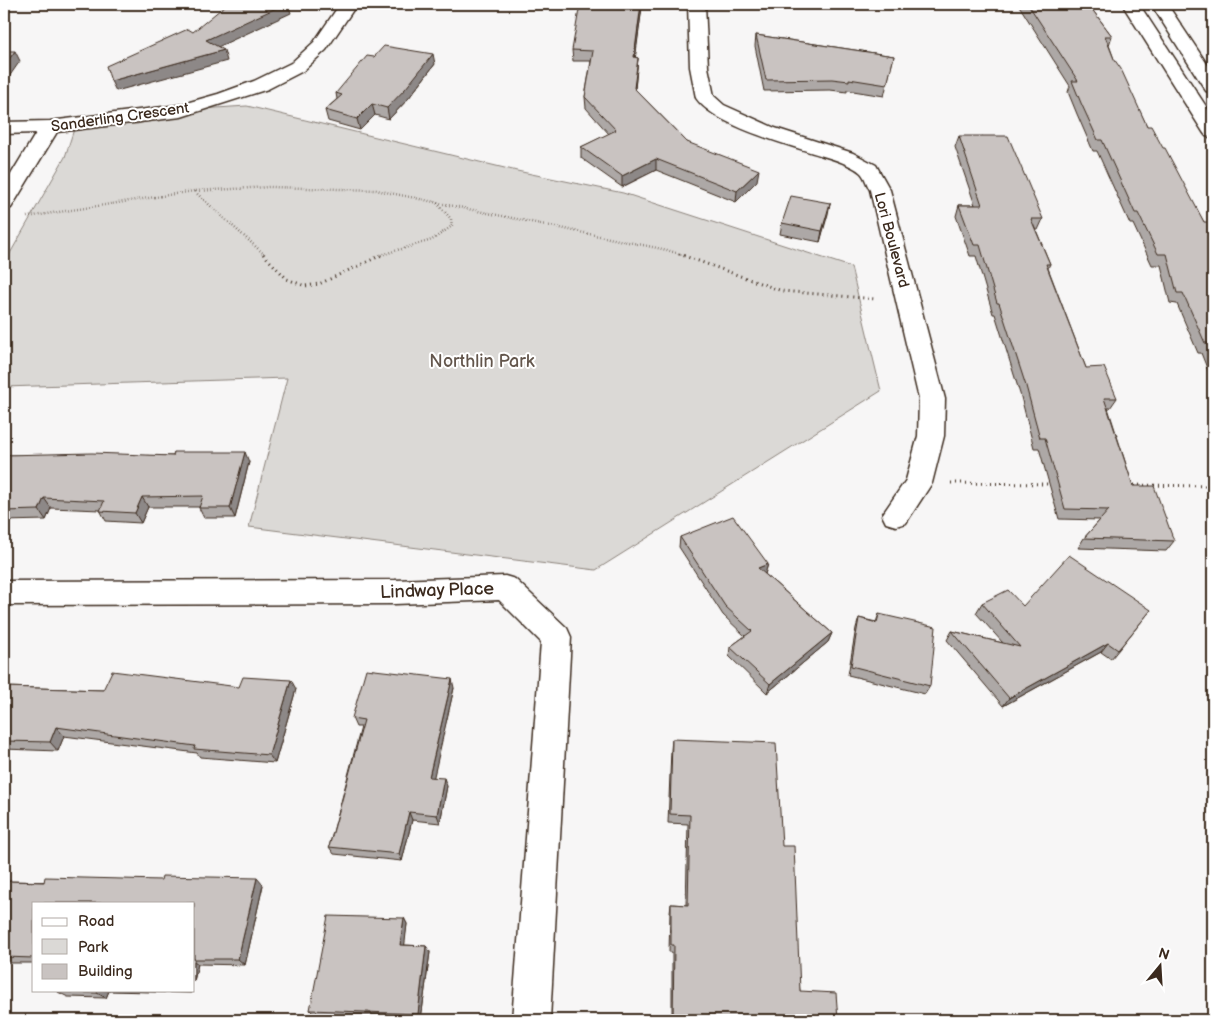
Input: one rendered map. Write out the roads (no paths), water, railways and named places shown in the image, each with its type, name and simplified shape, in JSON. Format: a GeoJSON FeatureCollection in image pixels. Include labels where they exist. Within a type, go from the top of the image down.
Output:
{"type":"FeatureCollection","features":[{"type":"Feature","properties":{"kind":"street","name":"Sanderling Crescent"},"geometry":{"type":"LineString","coordinates":[[4,128],[50,127],[181,111],[226,98],[297,67],[320,46],[348,4]]}},
{"type":"Feature","properties":{"kind":"street","name":"Lori Boulevard"},"geometry":{"type":"LineString","coordinates":[[696,4],[699,67],[705,98],[717,109],[760,129],[846,157],[869,169],[880,190],[932,399],[931,436],[919,483],[896,515]]}},
{"type":"Feature","properties":{"kind":"street"},"geometry":{"type":"LineString","coordinates":[[1130,4],[1213,132]]}},
{"type":"Feature","properties":{"kind":"street"},"geometry":{"type":"LineString","coordinates":[[1159,4],[1213,87]]}},
{"type":"Feature","properties":{"kind":"street"},"geometry":{"type":"LineString","coordinates":[[4,203],[50,127]]}},
{"type":"Feature","properties":{"kind":"street","name":"Lindway Place"},"geometry":{"type":"LineString","coordinates":[[4,593],[396,592],[505,588],[556,637],[531,1020]]}},
{"type":"Feature","properties":{"kind":"park label","name":"Northlin Park"},"geometry":{"type":"Point","coordinates":[482,361]}}]}
